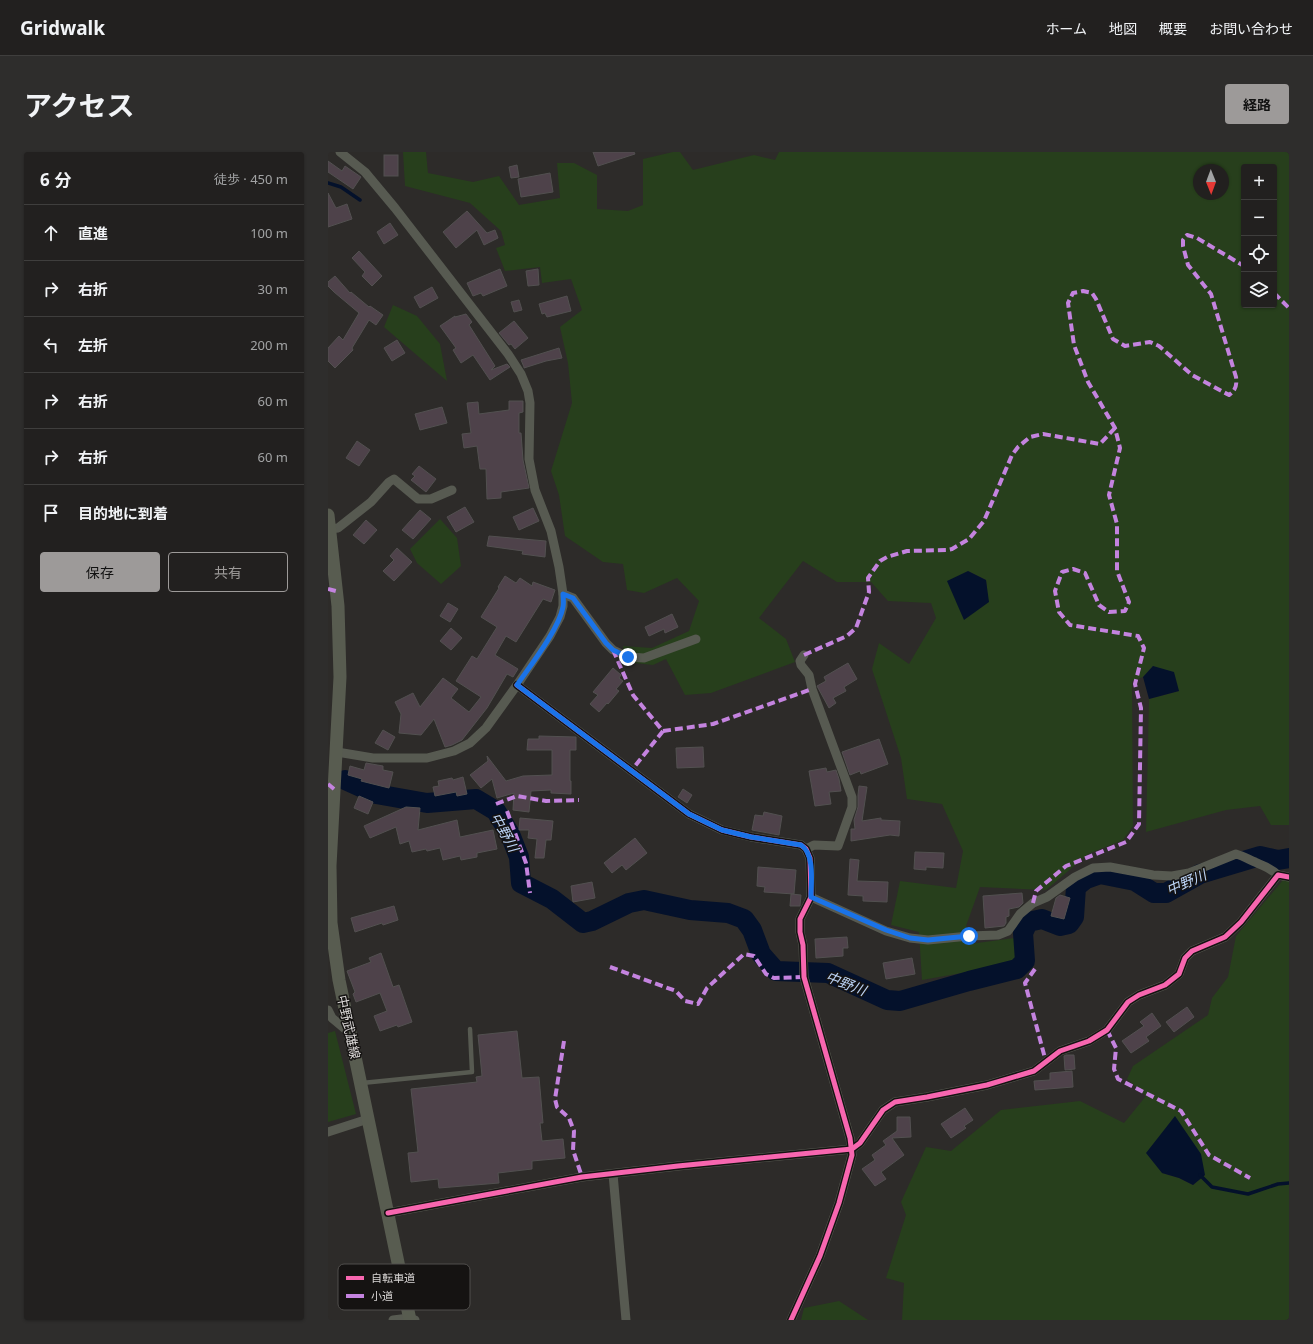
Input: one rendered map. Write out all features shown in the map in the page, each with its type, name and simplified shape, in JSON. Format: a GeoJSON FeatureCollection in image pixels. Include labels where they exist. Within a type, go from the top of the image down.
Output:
{"type":"FeatureCollection","features":[{"type":"Feature","properties":{"kind":"main road","name":"中野武雄線"},"geometry":{"type":"LineString","coordinates":[[328,515],[338,614],[340,677],[333,734],[337,752],[330,804],[331,922],[339,980],[399,1264]]}},
{"type":"Feature","properties":{"kind":"street"},"geometry":{"type":"LineString","coordinates":[[337,752],[373,758],[427,758],[454,751],[470,743],[486,728],[517,685],[550,636],[560,617],[563,606],[563,594],[551,531],[535,490],[529,459],[529,397],[521,374],[508,354],[395,208],[365,172],[340,152]]}},
{"type":"Feature","properties":{"kind":"street"},"geometry":{"type":"LineString","coordinates":[[330,529],[338,528],[371,502],[389,482],[394,480],[418,499],[431,499],[452,490]]}},
{"type":"Feature","properties":{"kind":"street"},"geometry":{"type":"LineString","coordinates":[[563,594],[573,598],[606,643],[613,650],[628,657],[644,658],[696,639]]}},
{"type":"Feature","properties":{"kind":"street"},"geometry":{"type":"LineString","coordinates":[[804,655],[800,661],[801,665],[809,675],[812,689],[852,797],[852,807],[838,846],[814,845],[806,848]]}},
{"type":"Feature","properties":{"kind":"street"},"geometry":{"type":"LineString","coordinates":[[517,685],[689,814],[722,830],[751,837],[801,845],[806,848],[810,858],[811,897],[800,919],[800,932],[803,945],[804,977],[852,1149],[850,1167],[826,1241],[791,1320]]}},
{"type":"Feature","properties":{"kind":"street"},"geometry":{"type":"LineString","coordinates":[[811,897],[886,930],[910,938],[928,940],[998,935],[1008,931],[1020,914],[1033,903],[1047,897],[1075,877],[1093,868],[1110,867],[1153,875],[1172,876],[1189,872],[1236,854],[1270,868],[1278,874],[1289,876]]}},
{"type":"Feature","properties":{"kind":"street"},"geometry":{"type":"LineString","coordinates":[[388,1213],[582,1177],[852,1149],[860,1143],[883,1110],[895,1102],[927,1097],[987,1084],[1034,1070],[1060,1051],[1089,1041],[1107,1030],[1128,1002],[1140,995],[1165,985],[1179,974],[1184,958],[1192,951],[1224,937],[1242,922],[1278,874]]}},
{"type":"Feature","properties":{"kind":"street"},"geometry":{"type":"LineString","coordinates":[[328,1010],[332,1018],[350,1033]]}},
{"type":"Feature","properties":{"kind":"street"},"geometry":{"type":"LineString","coordinates":[[328,1132],[368,1119]]}},
{"type":"Feature","properties":{"kind":"street"},"geometry":{"type":"LineString","coordinates":[[613,1174],[626,1320]]}},
{"type":"Feature","properties":{"kind":"street"},"geometry":{"type":"LineString","coordinates":[[393,1320],[411,1319]]}},
{"type":"Feature","properties":{"kind":"lane"},"geometry":{"type":"LineString","coordinates":[[360,1083],[472,1072],[470,1029]]}},
{"type":"Feature","properties":{"kind":"green space"},"geometry":{"type":"Polygon","coordinates":[[[403,152],[426,152],[428,173],[473,182],[499,176],[519,205],[560,198],[557,163],[574,163],[597,175],[597,209],[628,211],[643,205],[643,159],[673,152],[680,152],[693,170],[754,155],[775,160],[779,152],[1289,152],[1289,825],[1271,825],[1260,806],[1226,810],[1146,832],[1149,699],[1179,691],[1153,666],[1143,677],[1132,681],[1133,826],[1123,840],[1088,854],[1046,890],[980,887],[966,926],[970,944],[1021,937],[1018,963],[922,980],[919,932],[891,925],[900,881],[956,888],[963,851],[942,804],[907,799],[901,758],[872,669],[879,643],[909,664],[936,618],[931,603],[888,601],[871,582],[837,582],[803,561],[759,618],[786,639],[795,662],[711,693],[685,695],[666,659],[653,665],[625,662],[623,646],[652,648],[689,631],[699,601],[677,578],[644,593],[627,590],[623,564],[603,562],[565,536],[559,495],[551,471],[572,403],[568,363],[560,327],[582,310],[571,279],[542,283],[540,267],[505,271],[496,248],[505,245],[501,231],[470,203],[405,186],[403,152]],[[968,571],[988,602],[986,580],[968,571]]]}},
{"type":"Feature","properties":{"kind":"green space"},"geometry":{"type":"Polygon","coordinates":[[[393,305],[417,316],[440,344],[447,381],[384,327],[393,305]]]}},
{"type":"Feature","properties":{"kind":"green space"},"geometry":{"type":"Polygon","coordinates":[[[440,519],[457,538],[461,566],[441,584],[417,563],[410,549],[440,519]]]}},
{"type":"Feature","properties":{"kind":"green space"},"geometry":{"type":"Polygon","coordinates":[[[1283,880],[1289,880],[1289,1320],[902,1320],[904,1283],[886,1278],[906,1215],[901,1202],[926,1147],[951,1151],[1001,1110],[1080,1101],[1124,1123],[1146,1096],[1127,1079],[1133,1066],[1208,1015],[1212,998],[1228,977],[1236,936],[1283,880]],[[1162,1173],[1179,1178],[1193,1185],[1205,1175],[1162,1173]]]}},
{"type":"Feature","properties":{"kind":"green space"},"geometry":{"type":"Polygon","coordinates":[[[335,1031],[356,1114],[328,1122],[328,1033],[335,1031]]]}},
{"type":"Feature","properties":{"kind":"green space"},"geometry":{"type":"Polygon","coordinates":[[[839,1301],[868,1320],[801,1320],[804,1308],[839,1301]]]}},
{"type":"Feature","properties":{"kind":"water"},"geometry":{"type":"Polygon","coordinates":[[[968,571],[986,580],[989,602],[964,620],[947,581],[968,571]]]}},
{"type":"Feature","properties":{"kind":"water"},"geometry":{"type":"Polygon","coordinates":[[[1153,666],[1174,672],[1179,691],[1149,699],[1143,677],[1153,666]]]}},
{"type":"Feature","properties":{"kind":"water"},"geometry":{"type":"Polygon","coordinates":[[[1175,1116],[1201,1154],[1205,1175],[1193,1185],[1179,1178],[1162,1173],[1146,1153],[1175,1116]]]}},
{"type":"Feature","properties":{"kind":"building"},"geometry":{"type":"Polygon","coordinates":[[[593,152],[634,152],[635,154],[598,166],[593,152]]]}},
{"type":"Feature","properties":{"kind":"building"},"geometry":{"type":"Polygon","coordinates":[[[384,155],[398,155],[398,176],[384,176],[384,155]]]}},
{"type":"Feature","properties":{"kind":"building"},"geometry":{"type":"Polygon","coordinates":[[[328,161],[342,171],[345,166],[361,177],[353,189],[328,172],[328,161]]]}},
{"type":"Feature","properties":{"kind":"building"},"geometry":{"type":"Polygon","coordinates":[[[517,165],[519,177],[511,178],[509,167],[517,165]]]}},
{"type":"Feature","properties":{"kind":"building"},"geometry":{"type":"Polygon","coordinates":[[[550,173],[553,192],[521,197],[518,179],[550,173]]]}},
{"type":"Feature","properties":{"kind":"building"},"geometry":{"type":"Polygon","coordinates":[[[328,193],[336,208],[347,204],[352,219],[328,227],[328,193]]]}},
{"type":"Feature","properties":{"kind":"building"},"geometry":{"type":"Polygon","coordinates":[[[467,211],[487,233],[495,230],[498,238],[484,245],[477,230],[456,248],[443,232],[467,211]]]}},
{"type":"Feature","properties":{"kind":"building"},"geometry":{"type":"Polygon","coordinates":[[[390,223],[398,235],[384,244],[377,232],[390,223]]]}},
{"type":"Feature","properties":{"kind":"building"},"geometry":{"type":"Polygon","coordinates":[[[359,251],[382,276],[372,286],[362,276],[365,272],[352,258],[359,251]]]}},
{"type":"Feature","properties":{"kind":"building"},"geometry":{"type":"Polygon","coordinates":[[[500,269],[507,286],[483,296],[481,293],[473,296],[467,283],[500,269]]]}},
{"type":"Feature","properties":{"kind":"building"},"geometry":{"type":"Polygon","coordinates":[[[538,269],[539,285],[528,286],[526,271],[538,269]]]}},
{"type":"Feature","properties":{"kind":"building"},"geometry":{"type":"Polygon","coordinates":[[[335,276],[350,293],[351,292],[369,307],[370,306],[383,315],[376,325],[369,320],[352,348],[353,350],[335,368],[328,361],[328,348],[339,336],[343,340],[359,313],[328,286],[328,282],[335,276]]]}},
{"type":"Feature","properties":{"kind":"building"},"geometry":{"type":"Polygon","coordinates":[[[432,287],[438,298],[420,308],[414,297],[432,287]]]}},
{"type":"Feature","properties":{"kind":"building"},"geometry":{"type":"Polygon","coordinates":[[[567,296],[571,311],[547,317],[545,313],[542,314],[539,304],[567,296]]]}},
{"type":"Feature","properties":{"kind":"building"},"geometry":{"type":"Polygon","coordinates":[[[519,300],[522,310],[514,312],[511,302],[519,300]]]}},
{"type":"Feature","properties":{"kind":"building"},"geometry":{"type":"Polygon","coordinates":[[[466,314],[472,322],[469,325],[495,366],[491,370],[507,364],[510,367],[490,380],[473,355],[461,363],[453,350],[456,348],[440,326],[455,316],[466,314]]]}},
{"type":"Feature","properties":{"kind":"building"},"geometry":{"type":"Polygon","coordinates":[[[514,321],[528,338],[515,349],[511,344],[509,345],[499,333],[514,321]]]}},
{"type":"Feature","properties":{"kind":"building"},"geometry":{"type":"Polygon","coordinates":[[[397,340],[405,353],[392,361],[384,348],[397,340]]]}},
{"type":"Feature","properties":{"kind":"building"},"geometry":{"type":"Polygon","coordinates":[[[559,348],[562,358],[524,368],[521,360],[559,348]]]}},
{"type":"Feature","properties":{"kind":"building"},"geometry":{"type":"Polygon","coordinates":[[[509,401],[523,401],[523,412],[519,413],[519,433],[521,433],[523,460],[529,488],[501,492],[501,498],[487,499],[486,469],[480,469],[477,446],[464,448],[462,434],[471,433],[467,403],[478,402],[479,414],[509,410],[509,401]]]}},
{"type":"Feature","properties":{"kind":"building"},"geometry":{"type":"Polygon","coordinates":[[[442,407],[447,423],[420,430],[415,414],[442,407]]]}},
{"type":"Feature","properties":{"kind":"building"},"geometry":{"type":"Polygon","coordinates":[[[357,441],[370,450],[359,466],[346,458],[357,441]]]}},
{"type":"Feature","properties":{"kind":"building"},"geometry":{"type":"Polygon","coordinates":[[[419,466],[436,479],[426,492],[411,480],[415,476],[412,474],[419,466]]]}},
{"type":"Feature","properties":{"kind":"building"},"geometry":{"type":"Polygon","coordinates":[[[465,507],[474,522],[456,532],[447,517],[465,507]]]}},
{"type":"Feature","properties":{"kind":"building"},"geometry":{"type":"Polygon","coordinates":[[[533,508],[539,521],[519,530],[513,517],[533,508]]]}},
{"type":"Feature","properties":{"kind":"building"},"geometry":{"type":"Polygon","coordinates":[[[420,510],[431,519],[413,539],[402,530],[420,510]]]}},
{"type":"Feature","properties":{"kind":"building"},"geometry":{"type":"Polygon","coordinates":[[[366,520],[377,530],[364,544],[353,535],[366,520]]]}},
{"type":"Feature","properties":{"kind":"building"},"geometry":{"type":"Polygon","coordinates":[[[489,536],[546,541],[545,557],[522,554],[523,551],[487,546],[489,536]]]}},
{"type":"Feature","properties":{"kind":"building"},"geometry":{"type":"Polygon","coordinates":[[[397,548],[412,562],[394,581],[383,571],[394,560],[390,556],[397,548]]]}},
{"type":"Feature","properties":{"kind":"building"},"geometry":{"type":"Polygon","coordinates":[[[505,576],[516,583],[520,578],[532,586],[533,582],[555,590],[551,602],[543,599],[516,642],[506,636],[495,655],[518,669],[513,677],[507,674],[487,708],[462,740],[452,745],[445,747],[434,719],[421,735],[399,733],[401,714],[395,702],[413,693],[420,707],[443,678],[458,689],[451,698],[469,712],[481,697],[456,681],[472,656],[477,659],[497,627],[481,617],[505,576]]]}},
{"type":"Feature","properties":{"kind":"building"},"geometry":{"type":"Polygon","coordinates":[[[448,603],[458,609],[450,622],[440,616],[448,603]]]}},
{"type":"Feature","properties":{"kind":"building"},"geometry":{"type":"Polygon","coordinates":[[[672,614],[678,627],[665,633],[664,629],[649,636],[645,627],[672,614]]]}},
{"type":"Feature","properties":{"kind":"building"},"geometry":{"type":"Polygon","coordinates":[[[451,628],[462,638],[451,650],[440,641],[451,628]]]}},
{"type":"Feature","properties":{"kind":"building"},"geometry":{"type":"Polygon","coordinates":[[[848,663],[857,679],[844,687],[846,691],[833,698],[836,703],[829,708],[817,686],[826,681],[824,677],[848,663]]]}},
{"type":"Feature","properties":{"kind":"building"},"geometry":{"type":"Polygon","coordinates":[[[613,668],[621,675],[619,678],[623,681],[616,689],[619,691],[599,712],[590,704],[598,695],[593,692],[613,668]]]}},
{"type":"Feature","properties":{"kind":"building"},"geometry":{"type":"Polygon","coordinates":[[[383,730],[395,737],[388,750],[375,743],[383,730]]]}},
{"type":"Feature","properties":{"kind":"building"},"geometry":{"type":"Polygon","coordinates":[[[539,736],[576,737],[576,750],[570,750],[571,794],[551,793],[551,790],[531,791],[529,812],[513,810],[514,793],[497,798],[492,779],[481,788],[470,775],[488,761],[487,756],[506,781],[523,776],[552,775],[552,750],[527,750],[528,739],[539,739],[539,736]]]}},
{"type":"Feature","properties":{"kind":"building"},"geometry":{"type":"Polygon","coordinates":[[[879,739],[888,764],[861,774],[860,771],[850,775],[842,752],[879,739]]]}},
{"type":"Feature","properties":{"kind":"building"},"geometry":{"type":"Polygon","coordinates":[[[703,747],[704,767],[677,768],[676,748],[703,747]]]}},
{"type":"Feature","properties":{"kind":"building"},"geometry":{"type":"Polygon","coordinates":[[[366,763],[383,766],[383,770],[393,772],[389,788],[361,781],[362,779],[348,775],[350,766],[364,770],[366,763]]]}},
{"type":"Feature","properties":{"kind":"building"},"geometry":{"type":"Polygon","coordinates":[[[826,768],[827,772],[836,770],[841,791],[829,792],[831,804],[815,806],[809,771],[826,768]]]}},
{"type":"Feature","properties":{"kind":"building"},"geometry":{"type":"Polygon","coordinates":[[[463,777],[467,794],[457,796],[456,792],[435,796],[433,787],[439,786],[438,781],[452,778],[453,780],[463,777]]]}},
{"type":"Feature","properties":{"kind":"building"},"geometry":{"type":"Polygon","coordinates":[[[859,786],[867,787],[862,821],[881,818],[881,820],[900,821],[899,836],[890,835],[851,841],[851,829],[855,829],[854,820],[858,807],[859,786]]]}},
{"type":"Feature","properties":{"kind":"building"},"geometry":{"type":"Polygon","coordinates":[[[683,789],[692,795],[687,803],[678,797],[683,789]]]}},
{"type":"Feature","properties":{"kind":"building"},"geometry":{"type":"Polygon","coordinates":[[[359,796],[373,802],[368,814],[354,808],[359,796]]]}},
{"type":"Feature","properties":{"kind":"building"},"geometry":{"type":"Polygon","coordinates":[[[406,807],[420,808],[418,830],[457,820],[460,837],[493,830],[497,849],[477,853],[477,857],[461,860],[460,856],[443,860],[440,848],[412,852],[409,841],[400,844],[396,827],[370,838],[364,826],[406,807]]]}},
{"type":"Feature","properties":{"kind":"building"},"geometry":{"type":"Polygon","coordinates":[[[764,812],[782,816],[779,835],[752,830],[755,815],[763,816],[764,812]]]}},
{"type":"Feature","properties":{"kind":"building"},"geometry":{"type":"Polygon","coordinates":[[[520,818],[553,821],[551,840],[546,840],[544,858],[535,858],[537,839],[528,838],[529,830],[519,830],[520,818]]]}},
{"type":"Feature","properties":{"kind":"building"},"geometry":{"type":"Polygon","coordinates":[[[635,838],[647,853],[626,870],[622,865],[612,873],[604,863],[635,838]]]}},
{"type":"Feature","properties":{"kind":"building"},"geometry":{"type":"Polygon","coordinates":[[[915,852],[944,853],[943,868],[926,867],[926,870],[914,869],[915,852]]]}},
{"type":"Feature","properties":{"kind":"building"},"geometry":{"type":"Polygon","coordinates":[[[850,859],[859,860],[857,881],[888,882],[887,902],[863,901],[863,896],[848,895],[850,859]]]}},
{"type":"Feature","properties":{"kind":"building"},"geometry":{"type":"Polygon","coordinates":[[[758,867],[796,870],[794,894],[764,892],[765,887],[757,886],[758,867]]]}},
{"type":"Feature","properties":{"kind":"building"},"geometry":{"type":"Polygon","coordinates":[[[592,882],[595,898],[573,902],[571,886],[592,882]]]}},
{"type":"Feature","properties":{"kind":"building"},"geometry":{"type":"Polygon","coordinates":[[[1022,893],[1023,903],[1019,907],[1009,909],[1009,916],[1006,917],[1006,923],[1004,926],[985,928],[983,896],[1022,893]]]}},
{"type":"Feature","properties":{"kind":"building"},"geometry":{"type":"Polygon","coordinates":[[[791,894],[801,895],[800,906],[790,906],[791,894]]]}},
{"type":"Feature","properties":{"kind":"building"},"geometry":{"type":"Polygon","coordinates":[[[1060,895],[1070,898],[1064,919],[1051,916],[1056,898],[1060,895]]]}},
{"type":"Feature","properties":{"kind":"building"},"geometry":{"type":"Polygon","coordinates":[[[394,906],[398,920],[383,925],[382,923],[355,932],[351,918],[394,906]]]}},
{"type":"Feature","properties":{"kind":"building"},"geometry":{"type":"Polygon","coordinates":[[[847,937],[848,948],[843,948],[843,956],[816,958],[815,939],[847,937]]]}},
{"type":"Feature","properties":{"kind":"building"},"geometry":{"type":"Polygon","coordinates":[[[381,953],[393,987],[399,985],[412,1022],[380,1031],[374,1016],[387,1011],[380,993],[356,1002],[353,994],[355,992],[347,971],[371,962],[369,958],[381,953]]]}},
{"type":"Feature","properties":{"kind":"building"},"geometry":{"type":"Polygon","coordinates":[[[912,958],[915,974],[886,979],[883,963],[912,958]]]}},
{"type":"Feature","properties":{"kind":"building"},"geometry":{"type":"Polygon","coordinates":[[[1187,1007],[1194,1017],[1174,1032],[1166,1022],[1187,1007]]]}},
{"type":"Feature","properties":{"kind":"building"},"geometry":{"type":"Polygon","coordinates":[[[1152,1013],[1161,1026],[1146,1037],[1149,1041],[1131,1053],[1122,1041],[1144,1026],[1140,1022],[1152,1013]]]}},
{"type":"Feature","properties":{"kind":"building"},"geometry":{"type":"Polygon","coordinates":[[[517,1031],[522,1078],[539,1077],[543,1123],[540,1123],[542,1141],[563,1139],[565,1158],[532,1161],[532,1169],[498,1173],[499,1183],[439,1188],[438,1179],[411,1182],[408,1153],[418,1152],[411,1089],[477,1082],[476,1077],[482,1076],[478,1035],[517,1031]]]}},
{"type":"Feature","properties":{"kind":"building"},"geometry":{"type":"Polygon","coordinates":[[[1074,1055],[1075,1069],[1065,1070],[1064,1056],[1074,1055]]]}},
{"type":"Feature","properties":{"kind":"building"},"geometry":{"type":"Polygon","coordinates":[[[1072,1071],[1073,1087],[1035,1090],[1034,1081],[1050,1080],[1050,1073],[1072,1071]]]}},
{"type":"Feature","properties":{"kind":"building"},"geometry":{"type":"Polygon","coordinates":[[[965,1108],[973,1120],[964,1126],[966,1128],[951,1138],[941,1124],[965,1108]]]}},
{"type":"Feature","properties":{"kind":"building"},"geometry":{"type":"Polygon","coordinates":[[[897,1117],[910,1117],[911,1137],[892,1138],[904,1155],[881,1172],[886,1179],[875,1186],[862,1169],[875,1160],[872,1155],[886,1145],[883,1141],[897,1131],[897,1117]]]}},
{"type":"Feature","properties":{"kind":"waterway"},"geometry":{"type":"LineString","coordinates":[[328,183],[341,187],[360,200]]}},
{"type":"Feature","properties":{"kind":"waterway","name":"中野川"},"geometry":{"type":"LineString","coordinates":[[345,780],[376,794],[427,803],[476,799],[496,811],[510,834],[519,857],[521,883],[552,899],[583,923],[592,921],[629,903],[644,900],[690,910],[728,913],[744,919],[752,930],[761,954],[776,971],[828,973],[887,1000],[900,1001],[1017,969],[1025,961],[1023,933],[1028,922],[1042,919],[1060,926],[1069,924],[1074,917],[1076,887],[1086,879],[1100,874],[1135,881],[1154,893],[1166,893],[1200,874],[1260,856],[1278,860],[1289,858]]}},
{"type":"Feature","properties":{"kind":"waterway"},"geometry":{"type":"LineString","coordinates":[[1200,1175],[1212,1187],[1248,1194],[1278,1184],[1289,1183]]}},
{"type":"Feature","properties":{"kind":"marked path"},"geometry":{"type":"LineString","coordinates":[[1033,903],[1036,891],[1066,866],[1126,842],[1139,824],[1141,708],[1135,684],[1144,648],[1138,636],[1070,625],[1059,612],[1055,591],[1062,572],[1073,569],[1085,573],[1099,605],[1109,612],[1125,611],[1129,602],[1117,571],[1117,524],[1109,495],[1120,448],[1115,428],[1088,382],[1074,345],[1068,303],[1073,293],[1083,291],[1092,293],[1113,339],[1125,346],[1150,342],[1159,346],[1192,375],[1229,395],[1236,387],[1236,377],[1211,294],[1188,265],[1183,240],[1187,235],[1197,238],[1241,264]]}},
{"type":"Feature","properties":{"kind":"marked path"},"geometry":{"type":"LineString","coordinates":[[1277,296],[1289,308]]}},
{"type":"Feature","properties":{"kind":"marked path"},"geometry":{"type":"LineString","coordinates":[[804,655],[847,636],[856,628],[869,592],[868,578],[880,561],[887,557],[907,551],[952,549],[969,539],[984,521],[1012,455],[1018,447],[1030,437],[1043,434],[1100,444],[1115,428]]}},
{"type":"Feature","properties":{"kind":"marked path"},"geometry":{"type":"LineString","coordinates":[[328,589],[336,591]]}},
{"type":"Feature","properties":{"kind":"marked path"},"geometry":{"type":"LineString","coordinates":[[613,650],[633,695],[663,731],[631,771]]}},
{"type":"Feature","properties":{"kind":"marked path"},"geometry":{"type":"LineString","coordinates":[[663,731],[713,724],[812,689]]}},
{"type":"Feature","properties":{"kind":"marked path"},"geometry":{"type":"LineString","coordinates":[[328,784],[334,789]]}},
{"type":"Feature","properties":{"kind":"marked path"},"geometry":{"type":"LineString","coordinates":[[496,804],[517,796],[546,801],[579,800]]}},
{"type":"Feature","properties":{"kind":"marked path"},"geometry":{"type":"LineString","coordinates":[[507,811],[526,863],[530,893]]}},
{"type":"Feature","properties":{"kind":"marked path"},"geometry":{"type":"LineString","coordinates":[[610,967],[676,991],[685,1001],[698,1004],[707,988],[744,954],[754,956],[766,974],[774,978],[804,977]]}},
{"type":"Feature","properties":{"kind":"marked path"},"geometry":{"type":"LineString","coordinates":[[1035,969],[1025,983],[1046,1062]]}},
{"type":"Feature","properties":{"kind":"marked path"},"geometry":{"type":"LineString","coordinates":[[1107,1030],[1116,1048],[1114,1069],[1118,1079],[1181,1111],[1209,1155],[1250,1178]]}},
{"type":"Feature","properties":{"kind":"marked path"},"geometry":{"type":"LineString","coordinates":[[564,1041],[555,1099],[557,1107],[569,1118],[574,1131],[573,1150],[582,1177]]}},
{"type":"Feature","properties":{"kind":"cycle path"},"geometry":{"type":"LineString","coordinates":[[517,685],[689,814],[722,830],[751,837],[801,845],[806,849],[810,858],[811,897],[800,919],[800,932],[803,945],[804,977],[850,1138],[852,1155],[839,1203],[820,1256],[791,1320]]}},
{"type":"Feature","properties":{"kind":"cycle path"},"geometry":{"type":"LineString","coordinates":[[388,1213],[582,1177],[852,1149],[860,1143],[883,1110],[895,1102],[987,1085],[1034,1071],[1060,1051],[1089,1041],[1107,1030],[1128,1002],[1139,995],[1165,985],[1179,974],[1185,958],[1192,951],[1225,937],[1241,922],[1278,875],[1289,877]]}},
{"type":"Feature","properties":{"kind":"route"},"geometry":{"type":"LineString","coordinates":[[628,657],[613,650],[606,643],[573,598],[563,594],[563,606],[560,617],[550,636],[517,685],[689,814],[722,830],[751,837],[801,845],[806,848],[810,858],[811,897],[886,930],[910,938],[928,940],[969,936]]}}]}
